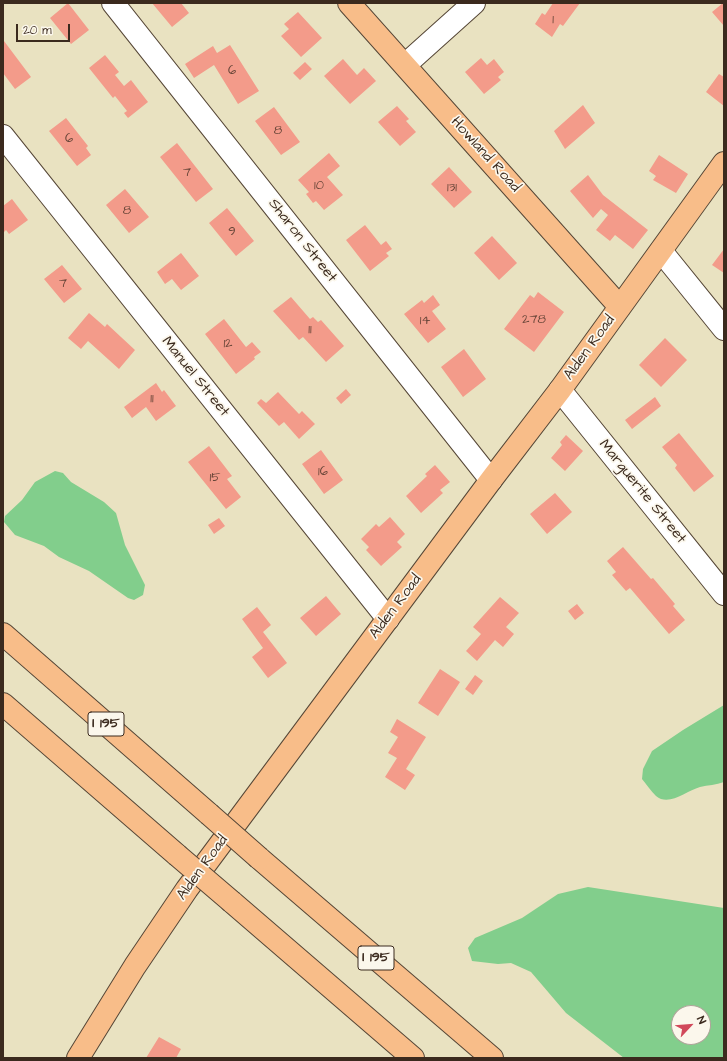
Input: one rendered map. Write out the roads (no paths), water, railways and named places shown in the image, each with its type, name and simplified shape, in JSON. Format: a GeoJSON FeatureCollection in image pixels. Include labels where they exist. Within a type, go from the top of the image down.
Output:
{"type":"FeatureCollection","features":[{"type":"Feature","properties":{"kind":"main road","name":"Howland Road"},"geometry":{"type":"LineString","coordinates":[[350,3],[620,307]]}},
{"type":"Feature","properties":{"kind":"main road","name":"Alden Road"},"geometry":{"type":"LineString","coordinates":[[78,1058],[135,966],[167,918],[491,480],[560,390],[724,163]]}},
{"type":"Feature","properties":{"kind":"main road","name":"I 195"},"geometry":{"type":"LineString","coordinates":[[3,634],[259,858],[492,1058]]}},
{"type":"Feature","properties":{"kind":"main road"},"geometry":{"type":"LineString","coordinates":[[3,704],[413,1058]]}},
{"type":"Feature","properties":{"kind":"street","name":"Sharon Street"},"geometry":{"type":"LineString","coordinates":[[113,3],[491,480]]}},
{"type":"Feature","properties":{"kind":"street"},"geometry":{"type":"LineString","coordinates":[[405,65],[474,3]]}},
{"type":"Feature","properties":{"kind":"street","name":"Manuel Street"},"geometry":{"type":"LineString","coordinates":[[3,136],[388,619]]}},
{"type":"Feature","properties":{"kind":"street"},"geometry":{"type":"LineString","coordinates":[[661,251],[724,329]]}},
{"type":"Feature","properties":{"kind":"street","name":"Marguerite Street"},"geometry":{"type":"LineString","coordinates":[[560,390],[724,594]]}}]}
